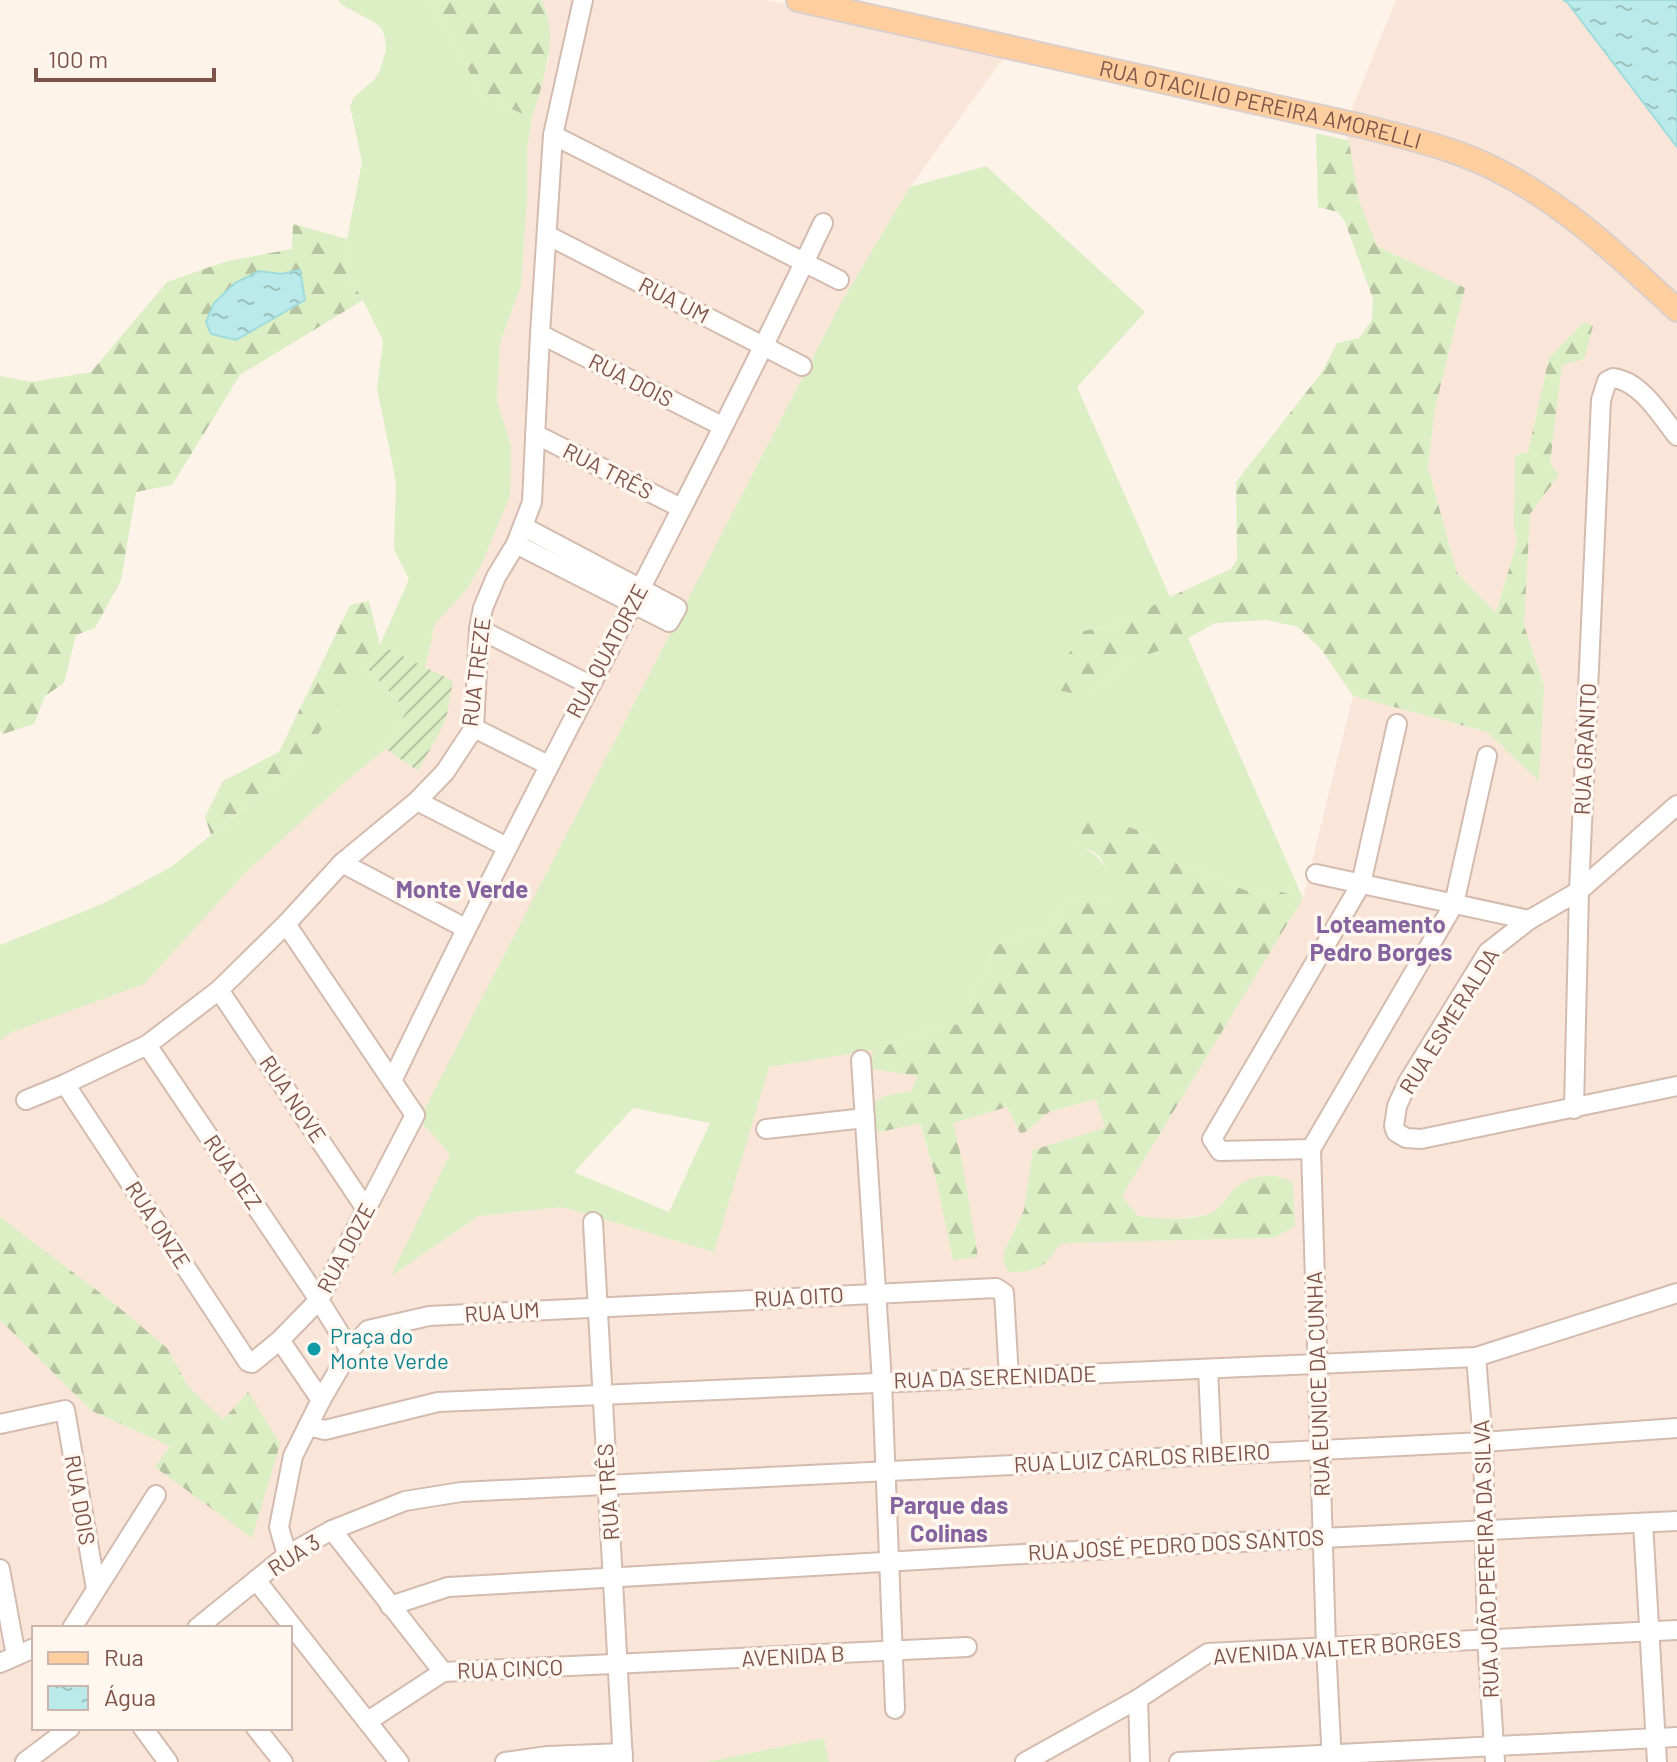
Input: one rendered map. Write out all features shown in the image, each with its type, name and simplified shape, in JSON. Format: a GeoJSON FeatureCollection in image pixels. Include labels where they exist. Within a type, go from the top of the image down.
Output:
{"type":"FeatureCollection","features":[{"type":"Feature","properties":{"kind":"main road","name":"RUA OTACILIO PEREIRA AMORELLI"},"geometry":{"type":"LineString","coordinates":[[798,0],[1362,126],[1434,145],[1496,169],[1544,197],[1603,241],[1677,310]]}},
{"type":"Feature","properties":{"kind":"street","name":"RUA TREZE"},"geometry":{"type":"LineString","coordinates":[[26,1100],[147,1045],[219,990],[342,863],[417,801],[445,772],[474,728],[479,629],[483,608],[496,577],[520,536],[532,502],[553,135],[583,0]]}},
{"type":"Feature","properties":{"kind":"street"},"geometry":{"type":"LineString","coordinates":[[553,135],[839,280]]}},
{"type":"Feature","properties":{"kind":"street","name":"RUA QUATORZE"},"geometry":{"type":"LineString","coordinates":[[392,1081],[465,928],[681,508],[823,223]]}},
{"type":"Feature","properties":{"kind":"street","name":"RUA UM"},"geometry":{"type":"LineString","coordinates":[[547,235],[802,366]]}},
{"type":"Feature","properties":{"kind":"street","name":"RUA DOIS"},"geometry":{"type":"LineString","coordinates":[[540,334],[722,426]]}},
{"type":"Feature","properties":{"kind":"street","name":"RUA GRANITO"},"geometry":{"type":"LineString","coordinates":[[1574,1109],[1579,891],[1603,388],[1613,378],[1627,382],[1652,403],[1677,436]]}},
{"type":"Feature","properties":{"kind":"street","name":"RUA TRÊS"},"geometry":{"type":"LineString","coordinates":[[535,434],[681,508]]}},
{"type":"Feature","properties":{"kind":"street"},"geometry":{"type":"LineString","coordinates":[[520,536],[636,595]]}},
{"type":"Feature","properties":{"kind":"street"},"geometry":{"type":"LineString","coordinates":[[479,629],[590,685]]}},
{"type":"Feature","properties":{"kind":"street"},"geometry":{"type":"LineString","coordinates":[[1397,724],[1361,884],[1212,1139],[1220,1151],[1311,1149],[1454,904],[1487,756]]}},
{"type":"Feature","properties":{"kind":"street"},"geometry":{"type":"LineString","coordinates":[[474,728],[548,765]]}},
{"type":"Feature","properties":{"kind":"street"},"geometry":{"type":"LineString","coordinates":[[417,801],[507,847]]}},
{"type":"Feature","properties":{"kind":"street","name":"RUA ESMERALDA"},"geometry":{"type":"LineString","coordinates":[[1574,1109],[1421,1139],[1406,1138],[1396,1132],[1394,1119],[1408,1082],[1488,952],[1529,920],[1579,891],[1677,805]]}},
{"type":"Feature","properties":{"kind":"street"},"geometry":{"type":"LineString","coordinates":[[342,863],[465,928]]}},
{"type":"Feature","properties":{"kind":"street"},"geometry":{"type":"LineString","coordinates":[[1316,874],[1529,920]]}},
{"type":"Feature","properties":{"kind":"street"},"geometry":{"type":"LineString","coordinates":[[286,924],[392,1081]]}},
{"type":"Feature","properties":{"kind":"street","name":"RUA NOVE"},"geometry":{"type":"LineString","coordinates":[[219,990],[366,1209]]}},
{"type":"Feature","properties":{"kind":"street","name":"RUA DEZ"},"geometry":{"type":"LineString","coordinates":[[147,1045],[350,1350]]}},
{"type":"Feature","properties":{"kind":"street"},"geometry":{"type":"LineString","coordinates":[[861,1060],[882,1382],[895,1709]]}},
{"type":"Feature","properties":{"kind":"street","name":"RUA DOZE"},"geometry":{"type":"LineString","coordinates":[[252,1363],[280,1340],[319,1300],[415,1115],[392,1081]]}},
{"type":"Feature","properties":{"kind":"street","name":"RUA ONZE"},"geometry":{"type":"LineString","coordinates":[[65,1084],[248,1362],[252,1363]]}},
{"type":"Feature","properties":{"kind":"street"},"geometry":{"type":"LineString","coordinates":[[1574,1109],[1677,1086]]}},
{"type":"Feature","properties":{"kind":"street"},"geometry":{"type":"LineString","coordinates":[[766,1129],[865,1118]]}},
{"type":"Feature","properties":{"kind":"street","name":"RUA EUNICE DA CUNHA"},"geometry":{"type":"LineString","coordinates":[[1311,1149],[1322,1538],[1332,1758]]}},
{"type":"Feature","properties":{"kind":"street","name":"RUA TRÊS"},"geometry":{"type":"LineString","coordinates":[[593,1222],[623,1757]]}},
{"type":"Feature","properties":{"kind":"street","name":"RUA OITO"},"geometry":{"type":"LineString","coordinates":[[598,1306],[996,1288],[1004,1293],[1009,1377]]}},
{"type":"Feature","properties":{"kind":"street","name":"RUA DA SERENIDADE"},"geometry":{"type":"LineString","coordinates":[[308,1426],[325,1430],[438,1402],[1476,1357],[1677,1293]]}},
{"type":"Feature","properties":{"kind":"street","name":"RUA UM"},"geometry":{"type":"LineString","coordinates":[[287,1555],[279,1527],[293,1456],[350,1350],[368,1330],[429,1316],[598,1306]]}},
{"type":"Feature","properties":{"kind":"street"},"geometry":{"type":"LineString","coordinates":[[280,1340],[321,1400]]}},
{"type":"Feature","properties":{"kind":"street","name":"RUA JOÃO PEREIRA DA SILVA"},"geometry":{"type":"LineString","coordinates":[[1476,1357],[1483,1442],[1487,1638],[1495,1754]]}},
{"type":"Feature","properties":{"kind":"street"},"geometry":{"type":"LineString","coordinates":[[1208,1369],[1212,1455]]}},
{"type":"Feature","properties":{"kind":"street","name":"RUA DOIS"},"geometry":{"type":"LineString","coordinates":[[0,1424],[65,1410],[96,1589]]}},
{"type":"Feature","properties":{"kind":"street","name":"RUA LUIZ CARLOS RIBEIRO"},"geometry":{"type":"LineString","coordinates":[[607,1485],[1483,1442],[1677,1428]]}},
{"type":"Feature","properties":{"kind":"street","name":"RUA 3"},"geometry":{"type":"LineString","coordinates":[[256,1580],[287,1555],[332,1530],[405,1501],[461,1492],[607,1485]]}},
{"type":"Feature","properties":{"kind":"street"},"geometry":{"type":"LineString","coordinates":[[73,1626],[156,1495]]}},
{"type":"Feature","properties":{"kind":"street","name":"RUA JOSÉ PEDRO DOS SANTOS"},"geometry":{"type":"LineString","coordinates":[[390,1606],[448,1587],[614,1576],[1677,1521]]}},
{"type":"Feature","properties":{"kind":"street"},"geometry":{"type":"LineString","coordinates":[[1643,1523],[1657,1762]]}},
{"type":"Feature","properties":{"kind":"street"},"geometry":{"type":"LineString","coordinates":[[332,1530],[443,1672]]}},
{"type":"Feature","properties":{"kind":"street"},"geometry":{"type":"LineString","coordinates":[[0,1569],[8,1659],[32,1649]]}},
{"type":"Feature","properties":{"kind":"street"},"geometry":{"type":"LineString","coordinates":[[199,1626],[256,1580],[399,1762]]}},
{"type":"Feature","properties":{"kind":"street","name":"AVENIDA VALTER BORGES"},"geometry":{"type":"LineString","coordinates":[[1025,1762],[1138,1699],[1208,1653],[1677,1630]]}},
{"type":"Feature","properties":{"kind":"street","name":"AVENIDA B"},"geometry":{"type":"LineString","coordinates":[[619,1665],[967,1647]]}},
{"type":"Feature","properties":{"kind":"street","name":"RUA CINCO"},"geometry":{"type":"LineString","coordinates":[[368,1721],[443,1672],[619,1665]]}},
{"type":"Feature","properties":{"kind":"street"},"geometry":{"type":"LineString","coordinates":[[1138,1699],[1140,1762]]}},
{"type":"Feature","properties":{"kind":"street"},"geometry":{"type":"LineString","coordinates":[[25,1762],[48,1755],[68,1730]]}},
{"type":"Feature","properties":{"kind":"street"},"geometry":{"type":"LineString","coordinates":[[144,1730],[168,1762]]}},
{"type":"Feature","properties":{"kind":"street"},"geometry":{"type":"LineString","coordinates":[[258,1730],[283,1762]]}},
{"type":"Feature","properties":{"kind":"street"},"geometry":{"type":"LineString","coordinates":[[1179,1762],[1495,1754],[1677,1737]]}},
{"type":"Feature","properties":{"kind":"street"},"geometry":{"type":"LineString","coordinates":[[505,1762],[548,1756],[623,1757]]}},
{"type":"Feature","properties":{"kind":"shaded area"},"geometry":{"type":"Polygon","coordinates":[[[541,0],[766,0],[1007,53],[910,187],[842,301],[420,1119],[450,1154],[393,1275],[479,1216],[562,1207],[714,1252],[768,1067],[873,1050],[873,1069],[918,1075],[912,1091],[894,1094],[880,1132],[919,1122],[936,1179],[962,1161],[952,1123],[1007,1107],[1020,1132],[1025,1132],[1049,1112],[1096,1099],[1106,1128],[1033,1150],[1024,1210],[1004,1252],[1050,1258],[1055,1248],[1064,1243],[1274,1238],[1228,1195],[1218,1209],[1208,1214],[1168,1220],[1138,1216],[1122,1196],[1303,898],[1353,696],[1487,732],[1539,780],[1544,685],[1524,625],[1530,514],[1559,475],[1550,463],[1562,364],[1549,358],[1528,452],[1515,455],[1514,526],[1517,542],[1496,613],[1457,573],[1428,467],[1435,409],[1465,288],[1377,246],[1359,201],[1345,126],[1396,0],[1562,0],[1567,2],[1677,147],[1677,1762],[829,1762],[824,1738],[706,1762],[0,1762],[0,1320],[92,1411],[171,1446],[156,1467],[252,1537],[247,1392],[224,1421],[188,1386],[167,1348],[0,1217],[0,1040],[10,1033],[144,983],[247,871],[386,749],[418,771],[453,682],[425,668],[435,624],[467,589],[511,446],[497,402],[500,343],[521,286],[527,150],[532,118],[549,59],[547,11],[541,0]]]}},
{"type":"Feature","properties":{"kind":"green space"},"geometry":{"type":"Polygon","coordinates":[[[338,0],[429,0],[483,96],[532,118],[527,150],[521,286],[500,343],[497,401],[511,446],[510,496],[482,563],[467,589],[435,624],[425,668],[380,645],[409,579],[394,549],[396,482],[377,388],[383,341],[345,271],[347,239],[362,162],[350,106],[354,97],[374,80],[386,50],[382,29],[338,0]]]}},
{"type":"Feature","properties":{"kind":"green space"},"geometry":{"type":"Polygon","coordinates":[[[429,0],[541,0],[547,13],[550,43],[532,118],[483,96],[429,0]]]}},
{"type":"Feature","properties":{"kind":"green space"},"geometry":{"type":"Polygon","coordinates":[[[1316,133],[1349,141],[1359,201],[1377,246],[1465,288],[1435,408],[1428,467],[1457,573],[1496,613],[1517,542],[1514,526],[1515,455],[1528,452],[1549,358],[1584,322],[1593,326],[1584,359],[1562,365],[1550,463],[1559,475],[1530,514],[1524,625],[1544,685],[1539,781],[1487,732],[1353,696],[1320,648],[1298,627],[1267,620],[1215,623],[1178,644],[1129,661],[1087,696],[1056,690],[1064,661],[1084,631],[1127,621],[1157,603],[1231,569],[1237,560],[1236,482],[1322,372],[1337,343],[1359,338],[1372,320],[1373,299],[1345,222],[1338,212],[1318,207],[1316,133]]]}},
{"type":"Feature","properties":{"kind":"green space"},"geometry":{"type":"Polygon","coordinates":[[[986,166],[1145,312],[1077,387],[1170,597],[1127,621],[1084,631],[1087,696],[1129,661],[1188,638],[1303,898],[1281,892],[1258,894],[1209,873],[1179,865],[1139,831],[1060,839],[1094,854],[1107,872],[1148,887],[1113,903],[1083,896],[1065,901],[1048,929],[1007,940],[993,948],[988,970],[970,992],[972,1023],[966,1026],[944,1026],[873,1050],[769,1067],[714,1252],[562,1207],[479,1216],[391,1276],[450,1154],[419,1120],[842,301],[910,187],[986,166]],[[633,1108],[574,1172],[669,1212],[710,1123],[633,1108]]]}},
{"type":"Feature","properties":{"kind":"green space"},"geometry":{"type":"Polygon","coordinates":[[[293,224],[347,239],[345,271],[363,300],[240,375],[172,485],[136,492],[121,580],[95,628],[76,635],[64,683],[45,696],[34,724],[3,734],[0,730],[0,376],[32,382],[91,372],[167,282],[227,261],[292,249],[293,224]]]}},
{"type":"Feature","properties":{"kind":"green space"},"geometry":{"type":"Polygon","coordinates":[[[369,601],[380,645],[293,770],[211,835],[205,817],[223,781],[279,752],[350,605],[369,601]]]}},
{"type":"Feature","properties":{"kind":"green space"},"geometry":{"type":"Polygon","coordinates":[[[380,645],[453,681],[446,720],[418,771],[386,749],[407,710],[364,665],[380,645]]]}},
{"type":"Feature","properties":{"kind":"green space"},"geometry":{"type":"Polygon","coordinates":[[[364,665],[407,710],[386,749],[247,871],[144,984],[10,1033],[0,1040],[0,945],[102,904],[171,867],[293,770],[364,665]]]}},
{"type":"Feature","properties":{"kind":"green space"},"geometry":{"type":"Polygon","coordinates":[[[1100,815],[1139,831],[1179,865],[1209,873],[1258,894],[1281,892],[1303,898],[1122,1196],[1138,1216],[1191,1218],[1213,1212],[1246,1181],[1259,1177],[1281,1177],[1293,1184],[1295,1226],[1274,1238],[1064,1243],[1037,1268],[1009,1272],[1004,1264],[1004,1252],[1024,1210],[1033,1150],[1105,1128],[1096,1099],[1049,1112],[1020,1133],[1007,1107],[953,1123],[978,1257],[953,1260],[936,1179],[920,1123],[880,1132],[873,1130],[871,1105],[884,1096],[911,1091],[918,1076],[872,1069],[873,1050],[944,1026],[971,1023],[970,992],[988,970],[993,948],[1007,940],[1048,929],[1065,901],[1083,896],[1113,903],[1119,894],[1146,888],[1115,880],[1094,852],[1060,840],[1057,835],[1070,819],[1100,815]]]}},
{"type":"Feature","properties":{"kind":"green space"},"geometry":{"type":"Polygon","coordinates":[[[0,1217],[167,1348],[188,1386],[223,1420],[248,1392],[280,1444],[252,1538],[155,1467],[170,1446],[92,1411],[0,1320],[0,1217]]]}},
{"type":"Feature","properties":{"kind":"green space"},"geometry":{"type":"Polygon","coordinates":[[[824,1738],[829,1762],[706,1762],[824,1738]]]}},
{"type":"Feature","properties":{"kind":"water"},"geometry":{"type":"Polygon","coordinates":[[[1563,0],[1677,0],[1677,147],[1567,2],[1563,0]]]}},
{"type":"Feature","properties":{"kind":"water"},"geometry":{"type":"Polygon","coordinates":[[[300,270],[305,300],[236,340],[211,334],[206,322],[214,303],[235,283],[259,271],[281,274],[300,270]]]}},
{"type":"Feature","properties":{"kind":"place","name":"Praça do Monte Verde"},"geometry":{"type":"Point","coordinates":[314,1349]}},
{"type":"Feature","properties":{"kind":"district","name":"Monte Verde"},"geometry":{"type":"Point","coordinates":[462,890]}},
{"type":"Feature","properties":{"kind":"district","name":"Loteamento Pedro Borges"},"geometry":{"type":"Point","coordinates":[1381,939]}},
{"type":"Feature","properties":{"kind":"district","name":"Parque das Colinas"},"geometry":{"type":"Point","coordinates":[949,1520]}}]}
